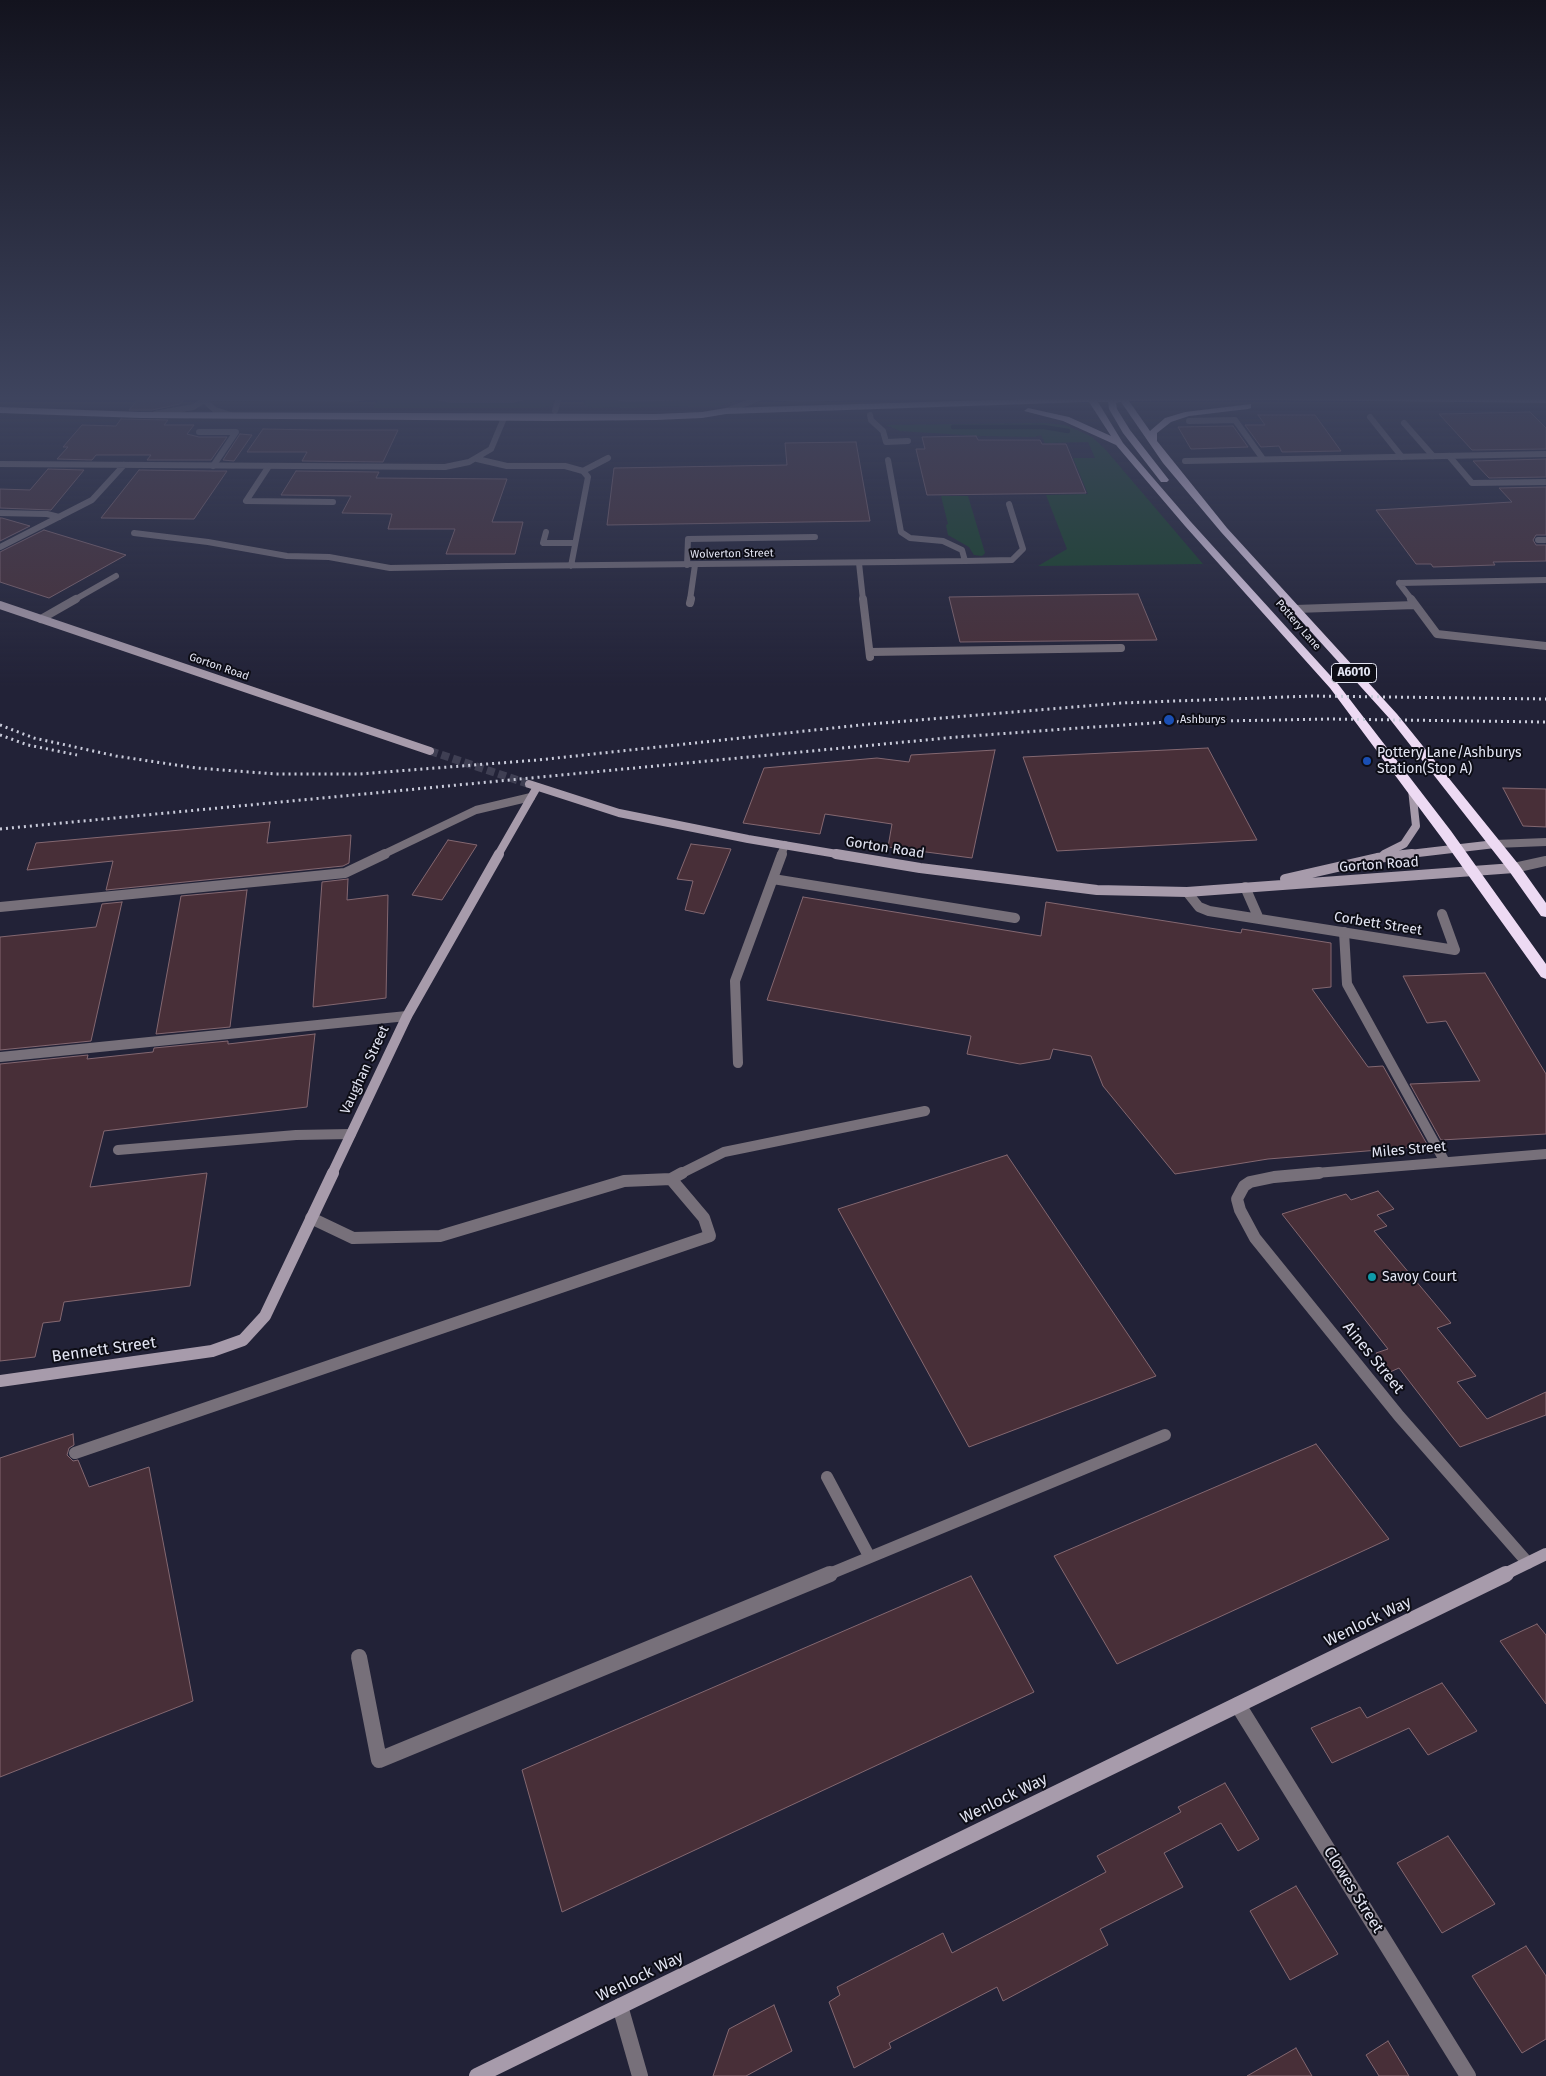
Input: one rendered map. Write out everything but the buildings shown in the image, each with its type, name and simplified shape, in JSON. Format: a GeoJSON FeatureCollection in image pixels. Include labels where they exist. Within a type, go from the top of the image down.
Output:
{"type":"FeatureCollection","features":[{"type":"Feature","properties":{"kind":"highway","name":"Pottery Lane"},"geometry":{"type":"LineString","coordinates":[[1162,494],[1334,686],[1457,848],[1546,974]]}},
{"type":"Feature","properties":{"kind":"highway"},"geometry":{"type":"LineString","coordinates":[[1176,494],[1254,595]]}},
{"type":"Feature","properties":{"kind":"highway","name":"Pottery Lane"},"geometry":{"type":"LineString","coordinates":[[1194,494],[1294,609],[1393,716],[1514,868],[1546,913]]}},
{"type":"Feature","properties":{"kind":"street"},"geometry":{"type":"LineString","coordinates":[[0,547],[92,500],[98,494]]}},
{"type":"Feature","properties":{"kind":"street"},"geometry":{"type":"LineString","coordinates":[[251,494],[246,501],[333,502]]}},
{"type":"Feature","properties":{"kind":"street"},"geometry":{"type":"LineString","coordinates":[[571,566],[585,494]]}},
{"type":"Feature","properties":{"kind":"street"},"geometry":{"type":"LineString","coordinates":[[894,494],[901,532],[910,538],[943,541],[962,550],[965,561]]}},
{"type":"Feature","properties":{"kind":"street","name":"Wolverton Street"},"geometry":{"type":"LineString","coordinates":[[134,533],[208,542],[287,556],[329,557],[390,568],[1012,560],[1023,549],[1009,504]]}},
{"type":"Feature","properties":{"kind":"street"},"geometry":{"type":"LineString","coordinates":[[0,513],[59,516]]}},
{"type":"Feature","properties":{"kind":"street"},"geometry":{"type":"LineString","coordinates":[[546,532],[543,543],[575,543]]}},
{"type":"Feature","properties":{"kind":"street"},"geometry":{"type":"LineString","coordinates":[[686,565],[688,539],[815,537]]}},
{"type":"Feature","properties":{"kind":"street"},"geometry":{"type":"LineString","coordinates":[[858,563],[870,654],[1121,648]]}},
{"type":"Feature","properties":{"kind":"street"},"geometry":{"type":"LineString","coordinates":[[690,603],[695,565]]}},
{"type":"Feature","properties":{"kind":"street"},"geometry":{"type":"LineString","coordinates":[[41,619],[116,576]]}},
{"type":"Feature","properties":{"kind":"street"},"geometry":{"type":"LineString","coordinates":[[1546,580],[1398,583],[1437,634],[1546,646]]}},
{"type":"Feature","properties":{"kind":"street","name":"Gorton Road"},"geometry":{"type":"LineString","coordinates":[[0,605],[430,751]]}},
{"type":"Feature","properties":{"kind":"street"},"geometry":{"type":"LineString","coordinates":[[1294,609],[1415,606]]}},
{"type":"Feature","properties":{"kind":"street","name":"Gorton Road"},"geometry":{"type":"LineString","coordinates":[[533,785],[620,813],[785,846],[920,868],[1097,890],[1187,892],[1514,868]]}},
{"type":"Feature","properties":{"kind":"street","name":"Vaughan Street"},"geometry":{"type":"LineString","coordinates":[[212,1351],[244,1340],[264,1316],[406,1016],[531,797],[533,785]]}},
{"type":"Feature","properties":{"kind":"street"},"geometry":{"type":"LineString","coordinates":[[1377,858],[1404,844],[1416,826],[1412,789]]}},
{"type":"Feature","properties":{"kind":"street"},"geometry":{"type":"LineString","coordinates":[[0,907],[345,873],[476,810],[531,797]]}},
{"type":"Feature","properties":{"kind":"street"},"geometry":{"type":"LineString","coordinates":[[1495,844],[1546,842]]}},
{"type":"Feature","properties":{"kind":"street","name":"Gorton Road"},"geometry":{"type":"LineString","coordinates":[[1245,887],[1324,872],[1377,858],[1495,844]]}},
{"type":"Feature","properties":{"kind":"street"},"geometry":{"type":"LineString","coordinates":[[738,1063],[735,981],[785,846]]}},
{"type":"Feature","properties":{"kind":"street"},"geometry":{"type":"LineString","coordinates":[[1514,868],[1546,861]]}},
{"type":"Feature","properties":{"kind":"street"},"geometry":{"type":"LineString","coordinates":[[772,879],[1016,918]]}},
{"type":"Feature","properties":{"kind":"street"},"geometry":{"type":"LineString","coordinates":[[1245,887],[1259,919]]}},
{"type":"Feature","properties":{"kind":"street","name":"Corbett Street"},"geometry":{"type":"LineString","coordinates":[[1187,892],[1199,907],[1209,911],[1455,950],[1442,914]]}},
{"type":"Feature","properties":{"kind":"street"},"geometry":{"type":"LineString","coordinates":[[1344,932],[1347,984],[1445,1162]]}},
{"type":"Feature","properties":{"kind":"street"},"geometry":{"type":"LineString","coordinates":[[0,1057],[406,1016]]}},
{"type":"Feature","properties":{"kind":"street"},"geometry":{"type":"LineString","coordinates":[[311,1218],[352,1238],[440,1236],[624,1181],[671,1179],[724,1152],[925,1111]]}},
{"type":"Feature","properties":{"kind":"street"},"geometry":{"type":"LineString","coordinates":[[118,1150],[296,1135],[351,1134]]}},
{"type":"Feature","properties":{"kind":"street","name":"Miles Street"},"geometry":{"type":"LineString","coordinates":[[1274,1177],[1546,1154]]}},
{"type":"Feature","properties":{"kind":"street","name":"Aines Street"},"geometry":{"type":"LineString","coordinates":[[1274,1177],[1250,1182],[1244,1186],[1237,1199],[1240,1210],[1254,1238],[1399,1416],[1528,1563]]}},
{"type":"Feature","properties":{"kind":"street"},"geometry":{"type":"LineString","coordinates":[[75,1453],[710,1236],[704,1218],[671,1179]]}},
{"type":"Feature","properties":{"kind":"street","name":"Bennett Street"},"geometry":{"type":"LineString","coordinates":[[0,1381],[212,1351]]}},
{"type":"Feature","properties":{"kind":"street"},"geometry":{"type":"LineString","coordinates":[[359,1657],[379,1760],[1165,1435]]}},
{"type":"Feature","properties":{"kind":"street"},"geometry":{"type":"LineString","coordinates":[[828,1477],[869,1556]]}},
{"type":"Feature","properties":{"kind":"street","name":"Wenlock Way"},"geometry":{"type":"LineString","coordinates":[[478,2076],[1546,1555]]}},
{"type":"Feature","properties":{"kind":"street","name":"Clowes Street"},"geometry":{"type":"LineString","coordinates":[[1238,1705],[1468,2076]]}},
{"type":"Feature","properties":{"kind":"street"},"geometry":{"type":"LineString","coordinates":[[620,2006],[640,2076]]}},
{"type":"Feature","properties":{"kind":"green space"},"geometry":{"type":"Polygon","coordinates":[[[1143,494],[1203,564],[1038,566],[1067,549],[1046,495],[1143,494]]]}},
{"type":"Feature","properties":{"kind":"green space"},"geometry":{"type":"Polygon","coordinates":[[[941,496],[968,496],[985,553],[982,556],[974,555],[969,547],[948,535],[946,525],[948,524],[941,496]]]}},
{"type":"Feature","properties":{"kind":"tunnel"},"geometry":{"type":"LineString","coordinates":[[430,751],[529,784]]}},
{"type":"Feature","properties":{"kind":"railway"},"geometry":{"type":"LineString","coordinates":[[0,725],[34,738],[116,756],[196,768],[276,774],[359,774],[538,760],[870,724],[1121,703],[1312,696],[1546,699]]}},
{"type":"Feature","properties":{"kind":"railway"},"geometry":{"type":"LineString","coordinates":[[0,829],[957,737],[1079,728],[1168,722],[1330,719],[1546,722]]}},
{"type":"Feature","properties":{"kind":"railway"},"geometry":{"type":"LineString","coordinates":[[0,735],[28,745],[77,755]]}},
{"type":"Feature","properties":{"kind":"place","name":"Ashburys"},"geometry":{"type":"Point","coordinates":[1169,720]}},
{"type":"Feature","properties":{"kind":"place","name":"Pottery Lane/Ashburys Station(Stop A)"},"geometry":{"type":"Point","coordinates":[1367,761]}},
{"type":"Feature","properties":{"kind":"place","name":"Savoy Court"},"geometry":{"type":"Point","coordinates":[1372,1277]}}]}
